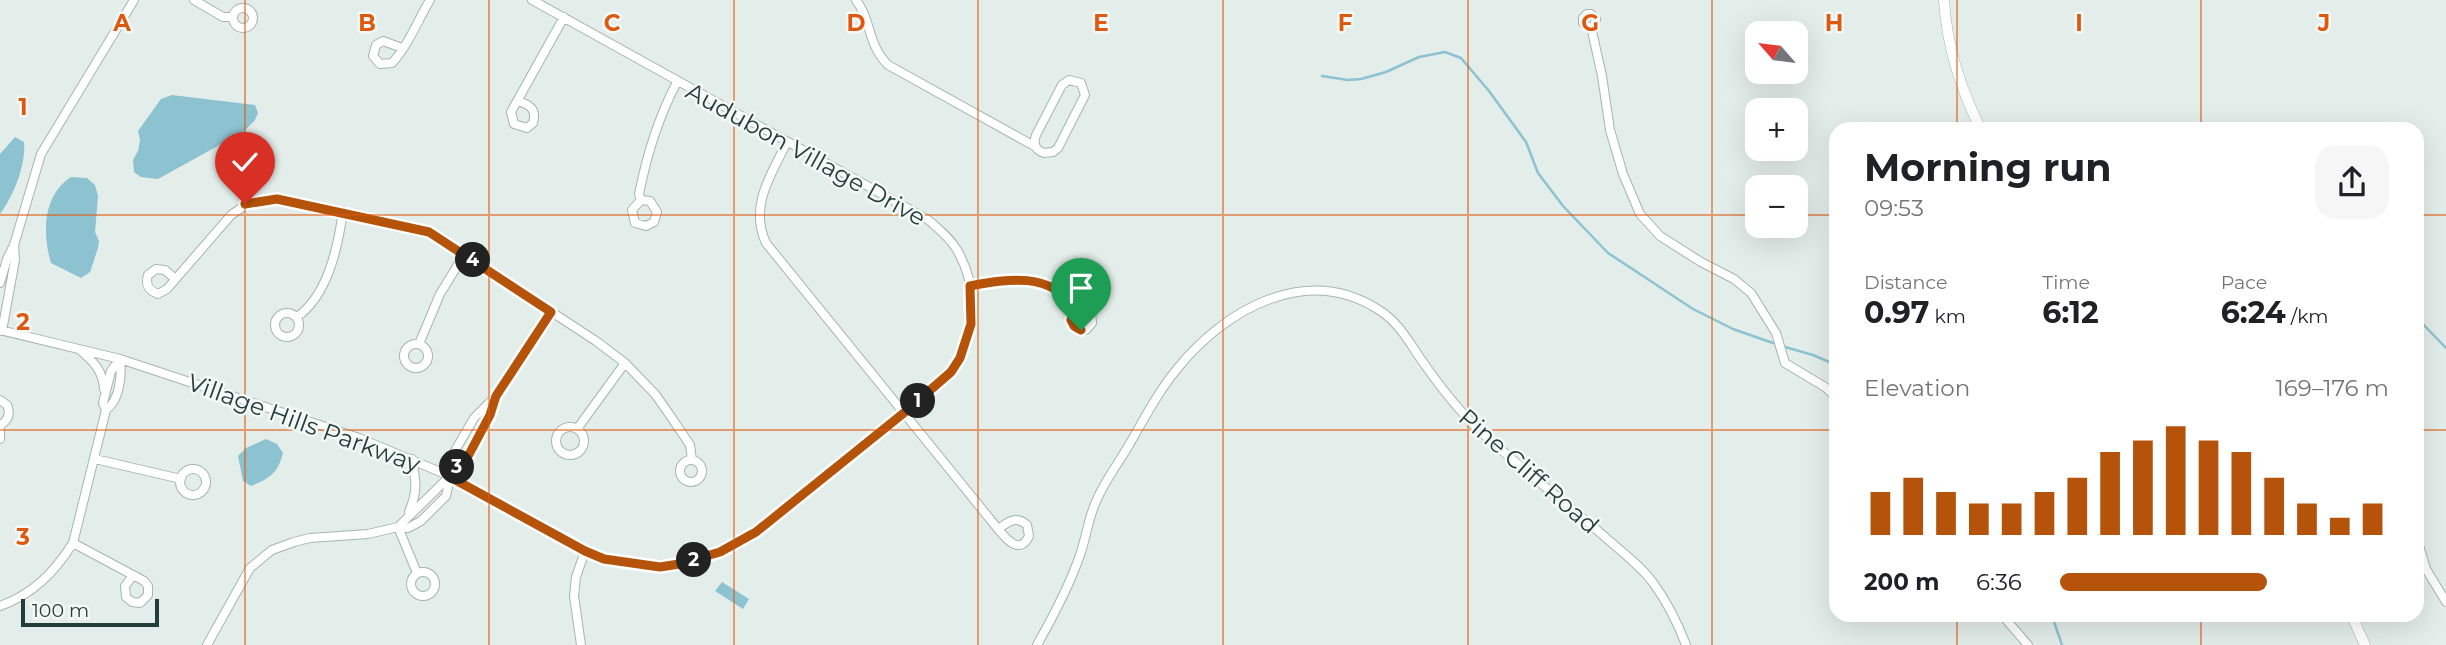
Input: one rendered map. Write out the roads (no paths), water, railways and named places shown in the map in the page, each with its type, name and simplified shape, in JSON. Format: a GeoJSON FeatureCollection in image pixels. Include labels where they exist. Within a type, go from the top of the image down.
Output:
{"type":"FeatureCollection","features":[{"type":"Feature","properties":{"kind":"street"},"geometry":{"type":"LineString","coordinates":[[0,283],[41,154],[134,0]]}},
{"type":"Feature","properties":{"kind":"street"},"geometry":{"type":"LineString","coordinates":[[194,0],[223,17],[233,17]]}},
{"type":"Feature","properties":{"kind":"street"},"geometry":{"type":"LineString","coordinates":[[402,48],[383,41],[376,45],[373,56],[380,64],[388,65],[395,60],[402,48],[430,0]]}},
{"type":"Feature","properties":{"kind":"street","name":"Audubon Village Drive"},"geometry":{"type":"LineString","coordinates":[[532,0],[927,219],[957,248],[970,286],[971,324],[960,358],[951,372],[785,508]]}},
{"type":"Feature","properties":{"kind":"street"},"geometry":{"type":"LineString","coordinates":[[856,0],[866,15],[870,38],[881,59],[888,65],[1044,153],[1058,148],[1085,95],[1081,83],[1069,80],[1062,85],[1036,135],[1036,147]]}},
{"type":"Feature","properties":{"kind":"street"},"geometry":{"type":"LineString","coordinates":[[1944,0],[1946,34],[1956,68],[1978,122]]}},
{"type":"Feature","properties":{"kind":"street"},"geometry":{"type":"LineString","coordinates":[[518,101],[531,107],[535,114],[533,123],[527,128],[518,127],[512,121],[512,112],[518,101],[564,17]]}},
{"type":"Feature","properties":{"kind":"street"},"geometry":{"type":"LineString","coordinates":[[1592,27],[1610,130],[1623,174],[1640,214],[1660,236],[1734,279],[1751,293],[1776,332],[1785,363],[1829,391]]}},
{"type":"Feature","properties":{"kind":"street"},"geometry":{"type":"LineString","coordinates":[[641,200],[639,194],[652,141],[661,113],[677,82]]}},
{"type":"Feature","properties":{"kind":"street"},"geometry":{"type":"LineString","coordinates":[[787,142],[761,200],[759,210],[762,234],[773,252],[998,529]]}},
{"type":"Feature","properties":{"kind":"street"},"geometry":{"type":"LineString","coordinates":[[174,278],[179,276],[231,215],[250,202],[277,199],[343,211],[429,232],[625,363],[667,411],[690,445],[692,460]]}},
{"type":"Feature","properties":{"kind":"street"},"geometry":{"type":"LineString","coordinates":[[297,317],[314,300],[324,280],[338,245],[343,211]]}},
{"type":"Feature","properties":{"kind":"street"},"geometry":{"type":"LineString","coordinates":[[1,331],[15,260],[14,245]]}},
{"type":"Feature","properties":{"kind":"street"},"geometry":{"type":"LineString","coordinates":[[419,344],[440,294],[464,255]]}},
{"type":"Feature","properties":{"kind":"street"},"geometry":{"type":"LineString","coordinates":[[970,286],[1010,279],[1034,281],[1068,299],[1075,309]]}},
{"type":"Feature","properties":{"kind":"street","name":"Pine Cliff Road"},"geometry":{"type":"LineString","coordinates":[[1037,645],[1069,588],[1095,504],[1161,389],[1177,368],[1210,334],[1257,305],[1296,291],[1315,289],[1340,292],[1380,310],[1408,338],[1458,410],[1514,462],[1574,509],[1637,565],[1654,584],[1681,630],[1686,645]]}},
{"type":"Feature","properties":{"kind":"street"},"geometry":{"type":"LineString","coordinates":[[207,645],[250,568],[272,550],[310,538],[408,528],[440,505],[448,492],[452,456],[474,418],[496,396],[551,312]]}},
{"type":"Feature","properties":{"kind":"street","name":"Village Hills Parkway"},"geometry":{"type":"LineString","coordinates":[[1,331],[120,359],[359,438],[451,473],[585,551],[621,563],[660,567],[720,552],[756,532],[785,508]]}},
{"type":"Feature","properties":{"kind":"street"},"geometry":{"type":"LineString","coordinates":[[79,349],[98,367],[104,379],[104,396]]}},
{"type":"Feature","properties":{"kind":"street"},"geometry":{"type":"LineString","coordinates":[[0,606],[43,582],[62,561],[72,543],[106,410],[104,396],[111,370],[120,359]]}},
{"type":"Feature","properties":{"kind":"street"},"geometry":{"type":"LineString","coordinates":[[106,410],[112,406],[122,374],[120,359]]}},
{"type":"Feature","properties":{"kind":"street"},"geometry":{"type":"LineString","coordinates":[[577,429],[625,363]]}},
{"type":"Feature","properties":{"kind":"street"},"geometry":{"type":"LineString","coordinates":[[398,527],[466,460],[490,415],[496,396]]}},
{"type":"Feature","properties":{"kind":"street"},"geometry":{"type":"LineString","coordinates":[[0,400],[9,410],[8,418],[0,425],[0,439]]}},
{"type":"Feature","properties":{"kind":"street"},"geometry":{"type":"LineString","coordinates":[[95,459],[181,479]]}},
{"type":"Feature","properties":{"kind":"street"},"geometry":{"type":"LineString","coordinates":[[408,515],[416,496],[412,459]]}},
{"type":"Feature","properties":{"kind":"street"},"geometry":{"type":"LineString","coordinates":[[398,527],[417,573]]}},
{"type":"Feature","properties":{"kind":"street"},"geometry":{"type":"LineString","coordinates":[[72,543],[136,578]]}},
{"type":"Feature","properties":{"kind":"street"},"geometry":{"type":"LineString","coordinates":[[581,645],[574,596],[576,577],[585,551]]}},
{"type":"Feature","properties":{"kind":"street"},"geometry":{"type":"LineString","coordinates":[[2424,562],[2446,602]]}},
{"type":"Feature","properties":{"kind":"street"},"geometry":{"type":"LineString","coordinates":[[2008,622],[2028,645]]}},
{"type":"Feature","properties":{"kind":"street"},"geometry":{"type":"LineString","coordinates":[[2355,622],[2365,645]]}},
{"type":"Feature","properties":{"kind":"water"},"geometry":{"type":"Polygon","coordinates":[[[172,95],[255,105],[258,113],[243,132],[158,179],[141,177],[134,172],[133,160],[140,140],[138,131],[161,99],[172,95]]]}},
{"type":"Feature","properties":{"kind":"water"},"geometry":{"type":"Polygon","coordinates":[[[15,137],[24,142],[23,160],[14,189],[0,214],[0,154],[15,137]]]}},
{"type":"Feature","properties":{"kind":"water"},"geometry":{"type":"Polygon","coordinates":[[[71,177],[87,178],[95,185],[98,196],[95,232],[99,241],[98,248],[90,272],[81,278],[51,263],[46,239],[50,204],[62,185],[71,177]]]}},
{"type":"Feature","properties":{"kind":"water"},"geometry":{"type":"Polygon","coordinates":[[[266,439],[277,444],[283,453],[281,460],[272,474],[251,486],[243,481],[238,456],[246,448],[266,439]]]}},
{"type":"Feature","properties":{"kind":"water"},"geometry":{"type":"Polygon","coordinates":[[[722,582],[749,599],[743,609],[715,591],[722,582]]]}},
{"type":"Feature","properties":{"kind":"waterway"},"geometry":{"type":"LineString","coordinates":[[1322,76],[1361,79],[1386,72],[1419,57],[1445,52],[1461,58],[1526,142],[1538,173],[1563,206],[1608,253],[1693,309],[1733,329],[1773,343]]}},
{"type":"Feature","properties":{"kind":"waterway"},"geometry":{"type":"LineString","coordinates":[[2424,325],[2446,348]]}},
{"type":"Feature","properties":{"kind":"waterway"},"geometry":{"type":"LineString","coordinates":[[1785,347],[1829,362]]}},
{"type":"Feature","properties":{"kind":"waterway"},"geometry":{"type":"LineString","coordinates":[[2054,622],[2062,645]]}}]}
